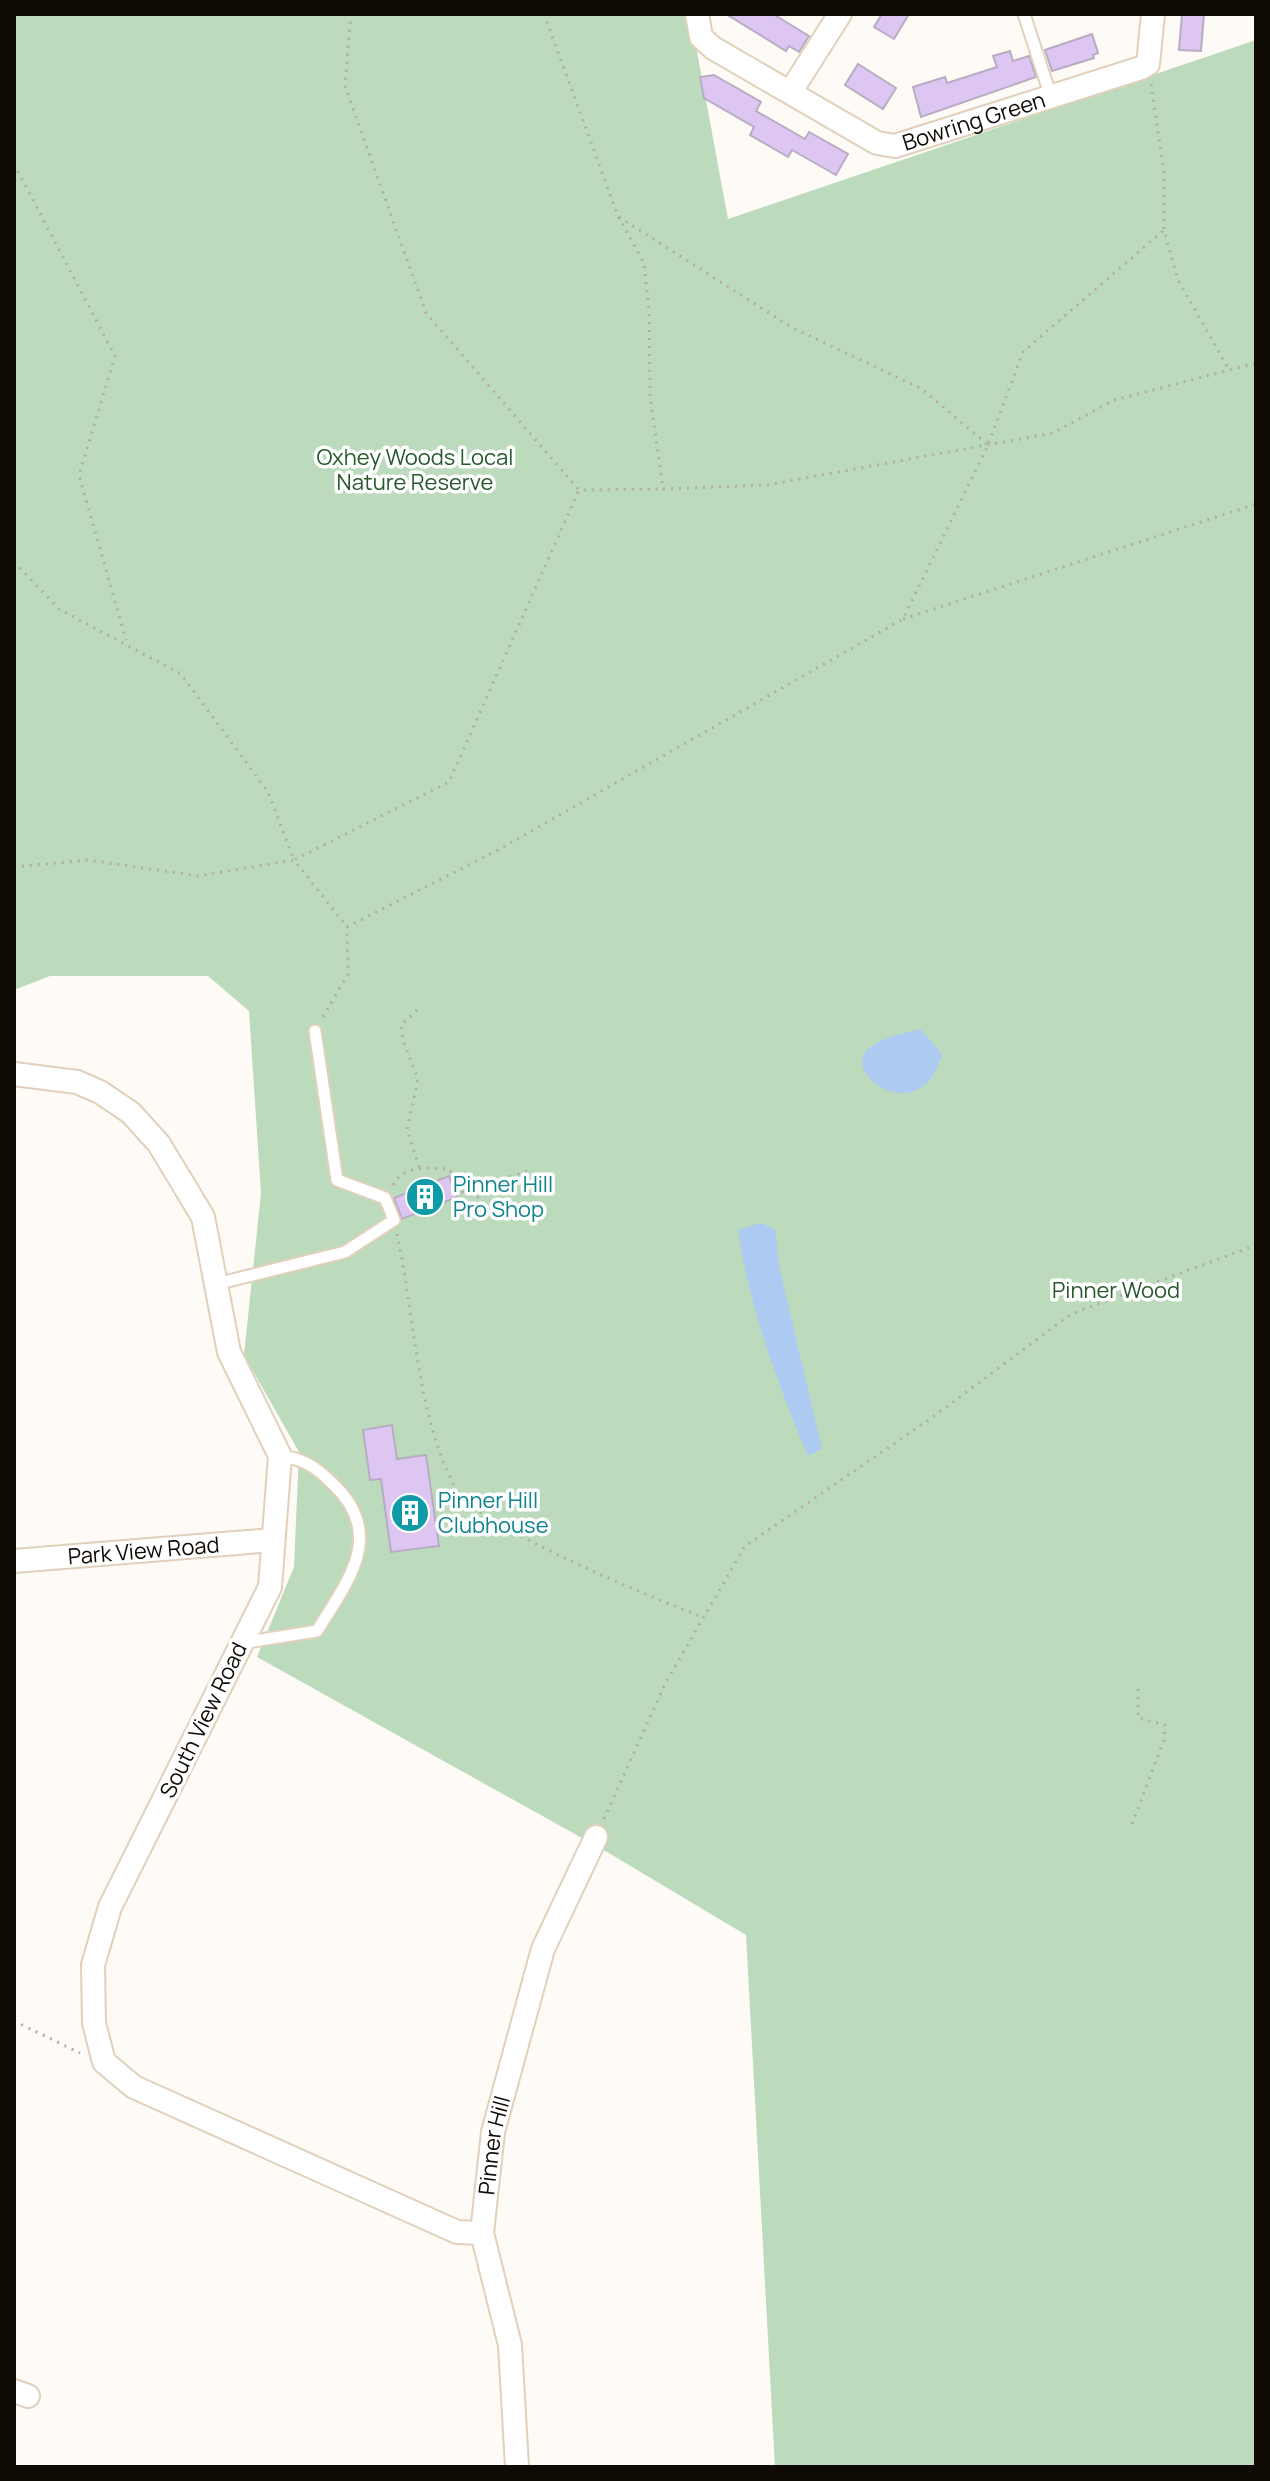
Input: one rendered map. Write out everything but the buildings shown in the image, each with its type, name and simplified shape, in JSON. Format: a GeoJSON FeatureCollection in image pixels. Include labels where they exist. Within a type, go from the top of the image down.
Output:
{"type":"FeatureCollection","features":[{"type":"Feature","properties":{"kind":"street","name":"Bowring Green"},"geometry":{"type":"LineString","coordinates":[[697,14],[701,37],[713,48],[877,143],[895,146],[1148,64]]}},
{"type":"Feature","properties":{"kind":"street"},"geometry":{"type":"LineString","coordinates":[[791,91],[840,14]]}},
{"type":"Feature","properties":{"kind":"street"},"geometry":{"type":"LineString","coordinates":[[1148,64],[1153,14]]}},
{"type":"Feature","properties":{"kind":"street"},"geometry":{"type":"LineString","coordinates":[[14,1074],[77,1082],[100,1092],[131,1113],[159,1144],[203,1217],[229,1352],[280,1456]]}},
{"type":"Feature","properties":{"kind":"street","name":"South View Road"},"geometry":{"type":"LineString","coordinates":[[103,2058],[94,2023],[93,1965],[110,1907],[270,1587],[280,1456]]}},
{"type":"Feature","properties":{"kind":"street","name":"Park View Road"},"geometry":{"type":"LineString","coordinates":[[14,1561],[273,1540]]}},
{"type":"Feature","properties":{"kind":"street","name":"Pinner Hill"},"geometry":{"type":"LineString","coordinates":[[517,2467],[510,2345],[482,2233],[493,2132],[543,1949],[596,1837]]}},
{"type":"Feature","properties":{"kind":"street"},"geometry":{"type":"LineString","coordinates":[[103,2058],[134,2087],[457,2232],[482,2233]]}},
{"type":"Feature","properties":{"kind":"lane"},"geometry":{"type":"LineString","coordinates":[[1024,14],[1051,97]]}},
{"type":"Feature","properties":{"kind":"lane"},"geometry":{"type":"LineString","coordinates":[[216,1284],[345,1252],[394,1220],[385,1198],[337,1180],[315,1031]]}},
{"type":"Feature","properties":{"kind":"lane"},"geometry":{"type":"LineString","coordinates":[[241,1643],[317,1631],[355,1567],[361,1548],[352,1507],[337,1487],[298,1457],[280,1456]]}},
{"type":"Feature","properties":{"kind":"path"},"geometry":{"type":"LineString","coordinates":[[351,14],[345,86],[426,313],[579,490],[767,485],[1053,433],[1114,400],[1256,363]]}},
{"type":"Feature","properties":{"kind":"path"},"geometry":{"type":"LineString","coordinates":[[544,14],[618,216],[644,263],[649,310],[650,395],[663,489]]}},
{"type":"Feature","properties":{"kind":"path"},"geometry":{"type":"LineString","coordinates":[[1148,64],[1164,173],[1164,230],[1178,280],[1228,368]]}},
{"type":"Feature","properties":{"kind":"path"},"geometry":{"type":"LineString","coordinates":[[14,164],[115,356],[79,475],[127,642]]}},
{"type":"Feature","properties":{"kind":"path"},"geometry":{"type":"LineString","coordinates":[[618,216],[791,327],[922,389],[988,445]]}},
{"type":"Feature","properties":{"kind":"path"},"geometry":{"type":"LineString","coordinates":[[903,619],[988,445],[1023,352],[1164,230]]}},
{"type":"Feature","properties":{"kind":"path"},"geometry":{"type":"LineString","coordinates":[[14,867],[87,860],[199,876],[294,860],[449,782],[579,490]]}},
{"type":"Feature","properties":{"kind":"path"},"geometry":{"type":"LineString","coordinates":[[347,927],[498,850],[903,619],[1256,504]]}},
{"type":"Feature","properties":{"kind":"path"},"geometry":{"type":"LineString","coordinates":[[14,562],[59,609],[127,642],[181,674],[268,792],[294,860],[347,927],[348,974],[315,1031]]}},
{"type":"Feature","properties":{"kind":"path"},"geometry":{"type":"LineString","coordinates":[[417,1010],[401,1025],[403,1040],[418,1079],[407,1129],[419,1167]]}},
{"type":"Feature","properties":{"kind":"path"},"geometry":{"type":"LineString","coordinates":[[385,1198],[398,1176],[419,1167],[449,1169],[463,1192],[481,1198],[507,1178],[527,1171]]}},
{"type":"Feature","properties":{"kind":"path"},"geometry":{"type":"LineString","coordinates":[[394,1220],[411,1298],[417,1362],[434,1434],[457,1493],[522,1536],[589,1569],[704,1618]]}},
{"type":"Feature","properties":{"kind":"path"},"geometry":{"type":"LineString","coordinates":[[596,1837],[665,1684],[745,1546],[930,1419],[1071,1314],[1256,1245]]}},
{"type":"Feature","properties":{"kind":"path"},"geometry":{"type":"LineString","coordinates":[[1132,1824],[1164,1740],[1165,1725],[1138,1718],[1138,1689]]}},
{"type":"Feature","properties":{"kind":"path"},"geometry":{"type":"LineString","coordinates":[[14,2021],[82,2054],[103,2058]]}},
{"type":"Feature","properties":{"kind":"green space"},"geometry":{"type":"Polygon","coordinates":[[[14,14],[690,14],[728,219],[1256,40],[1256,2467],[775,2467],[746,1935],[607,1852],[257,1657],[294,1567],[299,1452],[244,1355],[261,1193],[249,1011],[208,976],[50,976],[14,990],[14,14]]]}},
{"type":"Feature","properties":{"kind":"water"},"geometry":{"type":"Polygon","coordinates":[[[920,1029],[942,1054],[932,1077],[918,1089],[902,1093],[887,1090],[874,1082],[865,1072],[862,1060],[868,1049],[886,1039],[920,1029]]]}},
{"type":"Feature","properties":{"kind":"water"},"geometry":{"type":"Polygon","coordinates":[[[760,1223],[775,1229],[779,1266],[822,1449],[808,1456],[766,1345],[743,1260],[738,1230],[760,1223]]]}},
{"type":"Feature","properties":{"kind":"place","name":"Pinner Hill Pro Shop"},"geometry":{"type":"Point","coordinates":[425,1197]}},
{"type":"Feature","properties":{"kind":"place","name":"Pinner Hill Clubhouse"},"geometry":{"type":"Point","coordinates":[410,1513]}},
{"type":"Feature","properties":{"kind":"park label","name":"Oxhey Woods Local Nature Reserve"},"geometry":{"type":"Point","coordinates":[415,470]}},
{"type":"Feature","properties":{"kind":"park label","name":"Pinner Wood"},"geometry":{"type":"Point","coordinates":[1116,1290]}}]}
